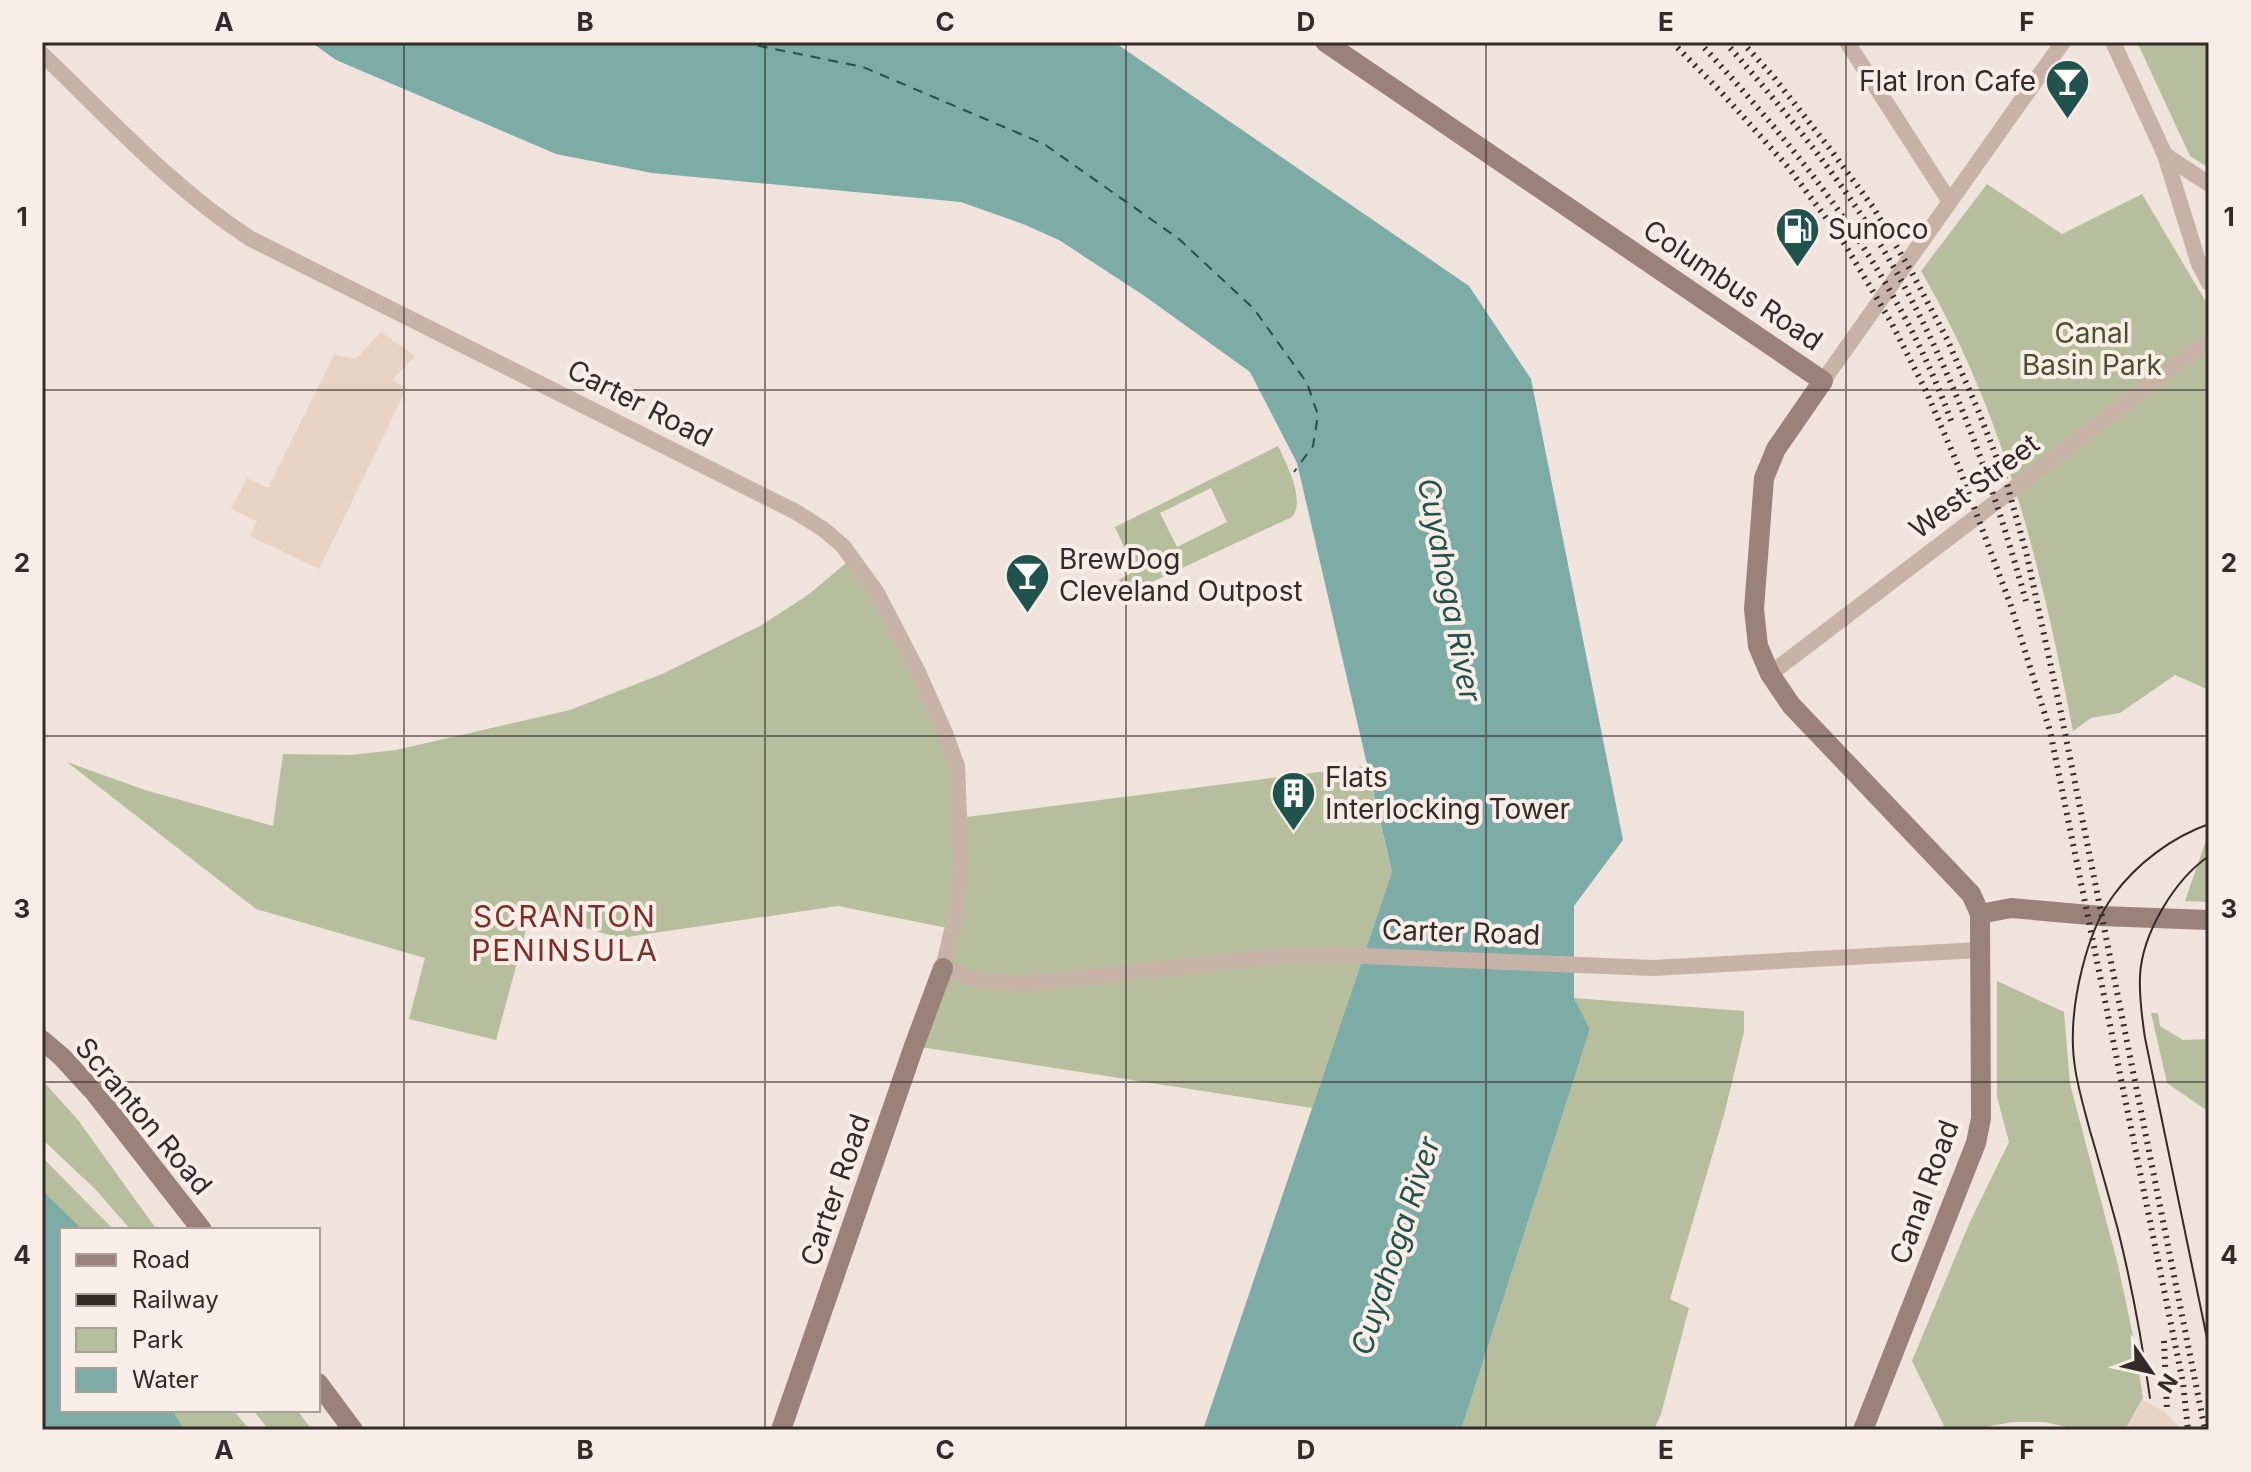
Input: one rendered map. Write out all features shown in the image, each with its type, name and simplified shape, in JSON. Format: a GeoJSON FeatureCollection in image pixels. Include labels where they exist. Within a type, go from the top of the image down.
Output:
{"type":"FeatureCollection","features":[{"type":"Feature","properties":{"kind":"street","name":"Columbus Road"},"geometry":{"type":"LineString","coordinates":[[1325,42],[1823,381],[1776,449],[1764,478],[1754,609],[1758,646],[1770,674],[1791,705],[1971,894],[1980,914]]}},
{"type":"Feature","properties":{"kind":"street"},"geometry":{"type":"LineString","coordinates":[[1847,42],[1950,202]]}},
{"type":"Feature","properties":{"kind":"street"},"geometry":{"type":"LineString","coordinates":[[1823,381],[2063,42]]}},
{"type":"Feature","properties":{"kind":"street"},"geometry":{"type":"LineString","coordinates":[[2113,42],[2165,155],[2199,264],[2209,283]]}},
{"type":"Feature","properties":{"kind":"street","name":"Carter Road"},"geometry":{"type":"LineString","coordinates":[[42,54],[185,190],[220,219],[251,239],[796,512],[843,546],[891,618],[940,721],[957,766],[961,865],[956,914],[943,968],[781,1430]]}},
{"type":"Feature","properties":{"kind":"street"},"geometry":{"type":"LineString","coordinates":[[2165,155],[2209,184]]}},
{"type":"Feature","properties":{"kind":"street","name":"West Street"},"geometry":{"type":"LineString","coordinates":[[1770,674],[2209,340]]}},
{"type":"Feature","properties":{"kind":"street"},"geometry":{"type":"LineString","coordinates":[[1980,914],[2011,908],[2101,916],[2209,920]]}},
{"type":"Feature","properties":{"kind":"street","name":"Canal Road"},"geometry":{"type":"LineString","coordinates":[[1863,1430],[1976,1143],[1981,1118],[1980,914]]}},
{"type":"Feature","properties":{"kind":"street","name":"Carter Road"},"geometry":{"type":"LineString","coordinates":[[943,968],[982,980],[1023,984],[1281,956],[1341,955],[1653,968],[1979,950]]}},
{"type":"Feature","properties":{"kind":"street","name":"Scranton Road"},"geometry":{"type":"LineString","coordinates":[[42,1040],[95,1093],[200,1228]]}},
{"type":"Feature","properties":{"kind":"street"},"geometry":{"type":"LineString","coordinates":[[320,1386],[353,1430]]}},
{"type":"Feature","properties":{"kind":"green space"},"geometry":{"type":"Polygon","coordinates":[[[2137,42],[2209,42],[2209,168],[2190,156],[2137,42]]]}},
{"type":"Feature","properties":{"kind":"green space","name":"Canal Basin Park"},"geometry":{"type":"Polygon","coordinates":[[[1987,184],[2062,234],[2142,194],[2209,307],[2209,690],[2175,675],[2120,713],[2091,718],[2073,731],[2048,611],[2017,495],[1976,382],[1951,326],[1921,271],[1987,184]]]}},
{"type":"Feature","properties":{"kind":"green space"},"geometry":{"type":"Polygon","coordinates":[[[1278,446],[1296,492],[1296,510],[1292,517],[1126,594],[1119,580],[1135,571],[1115,527],[1278,446]],[[1211,488],[1160,513],[1177,547],[1227,522],[1211,488]]]}},
{"type":"Feature","properties":{"kind":"green space"},"geometry":{"type":"Polygon","coordinates":[[[852,558],[945,733],[959,818],[1367,766],[1392,872],[1312,1108],[914,1046],[952,929],[838,906],[620,938],[531,912],[496,1040],[409,1019],[425,958],[256,909],[67,762],[145,790],[273,826],[283,754],[351,755],[396,750],[570,710],[662,674],[760,626],[808,595],[852,558]]]}},
{"type":"Feature","properties":{"kind":"green space"},"geometry":{"type":"Polygon","coordinates":[[[2209,832],[2209,902],[2185,901],[2209,832]]]}},
{"type":"Feature","properties":{"kind":"green space"},"geometry":{"type":"Polygon","coordinates":[[[1997,981],[2064,1012],[2070,1084],[2118,1265],[2143,1398],[2125,1430],[2081,1430],[2044,1422],[2012,1422],[1970,1430],[1946,1430],[1912,1361],[1969,1224],[2009,1142],[1997,1097],[1997,981]]]}},
{"type":"Feature","properties":{"kind":"green space"},"geometry":{"type":"Polygon","coordinates":[[[1574,998],[1744,1011],[1744,1032],[1724,1115],[1670,1299],[1689,1308],[1654,1430],[1461,1430],[1590,1029],[1574,998]]]}},
{"type":"Feature","properties":{"kind":"green space"},"geometry":{"type":"Polygon","coordinates":[[[2151,1013],[2158,1013],[2160,1026],[2183,1040],[2209,1039],[2209,1112],[2167,1083],[2151,1013]]]}},
{"type":"Feature","properties":{"kind":"green space"},"geometry":{"type":"Polygon","coordinates":[[[42,1080],[78,1120],[156,1228],[129,1228],[95,1189],[42,1139],[42,1080]]]}},
{"type":"Feature","properties":{"kind":"green space"},"geometry":{"type":"Polygon","coordinates":[[[42,1157],[112,1228],[81,1228],[42,1190],[42,1157]]]}},
{"type":"Feature","properties":{"kind":"green space"},"geometry":{"type":"Polygon","coordinates":[[[174,1412],[235,1412],[250,1430],[184,1430],[174,1412]]]}},
{"type":"Feature","properties":{"kind":"green space"},"geometry":{"type":"Polygon","coordinates":[[[255,1412],[298,1412],[312,1430],[269,1430],[255,1412]]]}},
{"type":"Feature","properties":{"kind":"shaded area"},"geometry":{"type":"Polygon","coordinates":[[[381,332],[415,356],[392,380],[407,388],[319,569],[250,536],[257,521],[231,509],[247,478],[268,488],[334,355],[356,359],[381,332]]]}},
{"type":"Feature","properties":{"kind":"shaded area"},"geometry":{"type":"Polygon","coordinates":[[[2143,1400],[2165,1412],[2182,1430],[2126,1430],[2143,1400]]]}},
{"type":"Feature","properties":{"kind":"water","name":"Cuyahoga River"},"geometry":{"type":"Polygon","coordinates":[[[311,42],[1114,42],[1469,286],[1531,379],[1623,840],[1574,906],[1574,998],[1590,1029],[1461,1430],[1203,1430],[1392,872],[1297,463],[1250,372],[1146,297],[1059,240],[961,202],[652,173],[556,154],[336,60],[311,42]]]}},
{"type":"Feature","properties":{"kind":"water"},"geometry":{"type":"Polygon","coordinates":[[[42,1190],[81,1228],[60,1228],[60,1412],[174,1412],[184,1430],[42,1430],[42,1190]]]}},
{"type":"Feature","properties":{"kind":"ferry route"},"geometry":{"type":"LineString","coordinates":[[740,42],[863,67],[1044,144],[1179,239],[1254,309],[1307,383],[1318,415],[1313,446],[1294,472]]}},
{"type":"Feature","properties":{"kind":"tram line"},"geometry":{"type":"LineString","coordinates":[[2150,1398],[2123,1251],[2077,1079],[2073,1029],[2082,968],[2103,911],[2132,873],[2156,853],[2182,836],[2209,824]]}},
{"type":"Feature","properties":{"kind":"tram line"},"geometry":{"type":"LineString","coordinates":[[2209,856],[2184,879],[2162,909],[2142,960],[2140,984],[2145,1038],[2209,1348]]}},
{"type":"Feature","properties":{"kind":"railway"},"geometry":{"type":"LineString","coordinates":[[1672,42],[1788,167],[1841,238],[1891,322],[1926,391],[1960,470],[2011,606],[2050,731],[2183,1383],[2188,1430]]}},
{"type":"Feature","properties":{"kind":"railway"},"geometry":{"type":"LineString","coordinates":[[1699,42],[1776,130],[1846,221],[1906,319],[1953,426]]}},
{"type":"Feature","properties":{"kind":"railway"},"geometry":{"type":"LineString","coordinates":[[1725,42],[1826,165],[1871,230],[1911,299],[1946,372],[1976,447],[2026,601]]}},
{"type":"Feature","properties":{"kind":"railway"},"geometry":{"type":"LineString","coordinates":[[1742,42],[1772,75],[1873,207],[1947,339],[2007,484],[2027,556],[2061,713],[2205,1430]]}},
{"type":"Feature","properties":{"kind":"railway"},"geometry":{"type":"LineString","coordinates":[[2164,1341],[2167,1409]]}},
{"type":"Feature","properties":{"kind":"place","name":"Flat Iron Cafe"},"geometry":{"type":"Point","coordinates":[2067,120]}},
{"type":"Feature","properties":{"kind":"place","name":"Sunoco"},"geometry":{"type":"Point","coordinates":[1797,268]}},
{"type":"Feature","properties":{"kind":"place","name":"BrewDog Cleveland Outpost"},"geometry":{"type":"Point","coordinates":[1028,614]}},
{"type":"Feature","properties":{"kind":"place","name":"Flats Interlocking Tower"},"geometry":{"type":"Point","coordinates":[1294,832]}},
{"type":"Feature","properties":{"kind":"district","name":"SCRANTON PENINSULA"},"geometry":{"type":"Point","coordinates":[565,934]}}]}
